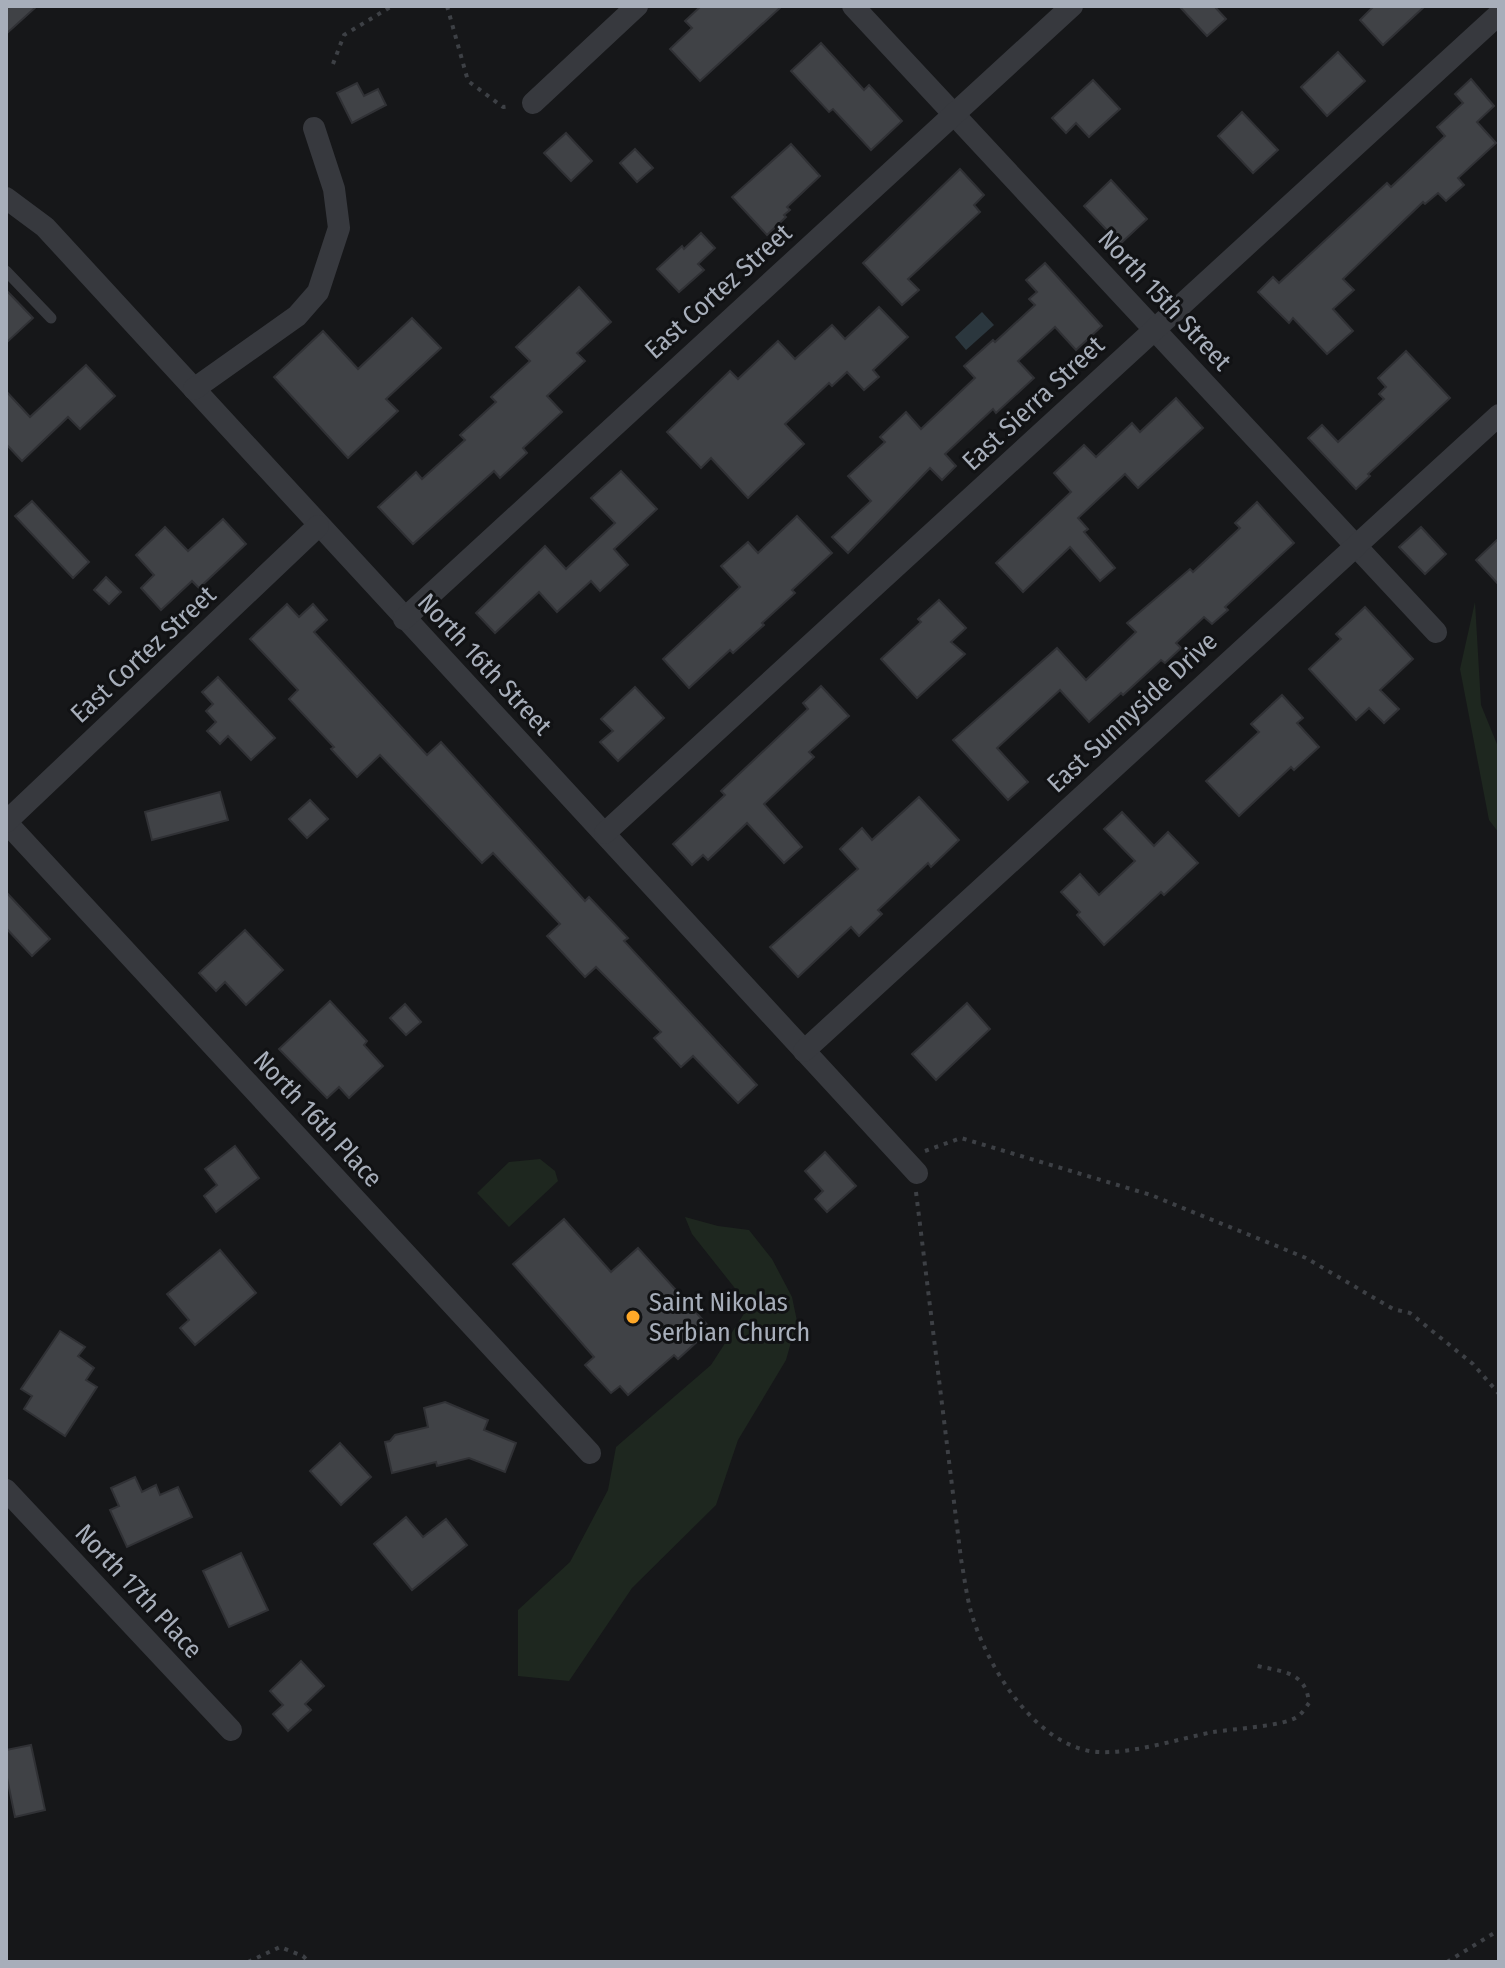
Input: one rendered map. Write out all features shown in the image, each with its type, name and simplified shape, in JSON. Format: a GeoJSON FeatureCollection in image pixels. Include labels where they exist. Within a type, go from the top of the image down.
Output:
{"type":"FeatureCollection","features":[{"type":"Feature","properties":{"kind":"street"},"geometry":{"type":"LineString","coordinates":[[533,103],[637,6]]}},
{"type":"Feature","properties":{"kind":"street","name":"North 15th Street"},"geometry":{"type":"LineString","coordinates":[[853,6],[1436,632]]}},
{"type":"Feature","properties":{"kind":"street","name":"East Cortez Street"},"geometry":{"type":"LineString","coordinates":[[404,619],[1072,6]]}},
{"type":"Feature","properties":{"kind":"street","name":"East Sierra Street"},"geometry":{"type":"LineString","coordinates":[[605,833],[1499,14]]}},
{"type":"Feature","properties":{"kind":"street"},"geometry":{"type":"LineString","coordinates":[[194,389],[297,316],[318,292],[339,228],[334,189],[314,128]]}},
{"type":"Feature","properties":{"kind":"street","name":"North 16th Street"},"geometry":{"type":"LineString","coordinates":[[6,198],[45,227],[910,1166]]}},
{"type":"Feature","properties":{"kind":"street","name":"East Sunnyside Drive"},"geometry":{"type":"LineString","coordinates":[[804,1051],[1499,415]]}},
{"type":"Feature","properties":{"kind":"street","name":"East Cortez Street"},"geometry":{"type":"LineString","coordinates":[[6,822],[318,526]]}},
{"type":"Feature","properties":{"kind":"street","name":"North 16th Place"},"geometry":{"type":"LineString","coordinates":[[6,822],[590,1453]]}},
{"type":"Feature","properties":{"kind":"street","name":"North 17th Place"},"geometry":{"type":"LineString","coordinates":[[6,1490],[231,1730]]}},
{"type":"Feature","properties":{"kind":"lane"},"geometry":{"type":"LineString","coordinates":[[6,271],[51,318]]}},
{"type":"Feature","properties":{"kind":"path"},"geometry":{"type":"LineString","coordinates":[[333,64],[344,35],[392,6]]}},
{"type":"Feature","properties":{"kind":"path"},"geometry":{"type":"LineString","coordinates":[[447,6],[468,81],[503,107],[533,103]]}},
{"type":"Feature","properties":{"kind":"path"},"geometry":{"type":"LineString","coordinates":[[1254,1665],[1297,1676],[1308,1689],[1309,1703],[1298,1717],[1115,1752],[1085,1750],[1062,1740],[1031,1716],[1007,1688],[985,1647],[971,1610],[961,1559],[916,1188],[910,1166],[961,1138],[1151,1195],[1306,1258],[1393,1309],[1410,1313],[1473,1364],[1499,1394]]}},
{"type":"Feature","properties":{"kind":"path"},"geometry":{"type":"LineString","coordinates":[[1447,1962],[1499,1930]]}},
{"type":"Feature","properties":{"kind":"path"},"geometry":{"type":"LineString","coordinates":[[248,1962],[280,1947],[303,1956],[309,1962]]}},
{"type":"Feature","properties":{"kind":"shaded area"},"geometry":{"type":"Polygon","coordinates":[[[982,312],[994,325],[966,350],[955,337],[982,312]]]}},
{"type":"Feature","properties":{"kind":"shaded area"},"geometry":{"type":"Polygon","coordinates":[[[1475,602],[1481,705],[1499,749],[1499,833],[1489,820],[1460,669],[1475,602]]]}},
{"type":"Feature","properties":{"kind":"shaded area"},"geometry":{"type":"Polygon","coordinates":[[[540,1159],[555,1171],[558,1181],[509,1227],[477,1193],[509,1162],[540,1159]]]}},
{"type":"Feature","properties":{"kind":"shaded area"},"geometry":{"type":"Polygon","coordinates":[[[685,1217],[749,1230],[772,1259],[792,1297],[797,1321],[786,1360],[738,1440],[716,1505],[632,1588],[569,1681],[518,1676],[518,1610],[570,1562],[608,1490],[616,1447],[711,1365],[749,1306],[692,1234],[685,1217]]]}},
{"type":"Feature","properties":{"kind":"building"},"geometry":{"type":"Polygon","coordinates":[[[6,6],[37,6],[6,34],[6,6]]]}},
{"type":"Feature","properties":{"kind":"building"},"geometry":{"type":"Polygon","coordinates":[[[701,6],[782,6],[700,81],[670,49],[692,28],[685,21],[701,6]]]}},
{"type":"Feature","properties":{"kind":"building"},"geometry":{"type":"Polygon","coordinates":[[[1179,6],[1214,6],[1226,19],[1207,36],[1179,6]]]}},
{"type":"Feature","properties":{"kind":"building"},"geometry":{"type":"Polygon","coordinates":[[[1374,6],[1425,6],[1383,45],[1360,20],[1374,6]]]}},
{"type":"Feature","properties":{"kind":"building"},"geometry":{"type":"Polygon","coordinates":[[[821,43],[864,90],[869,85],[902,121],[871,150],[833,109],[829,112],[791,71],[821,43]]]}},
{"type":"Feature","properties":{"kind":"building"},"geometry":{"type":"Polygon","coordinates":[[[1338,52],[1365,81],[1327,116],[1301,87],[1338,52]]]}},
{"type":"Feature","properties":{"kind":"building"},"geometry":{"type":"Polygon","coordinates":[[[1471,79],[1494,106],[1477,122],[1496,143],[1458,178],[1464,185],[1446,201],[1438,193],[1425,204],[1423,202],[1343,279],[1354,290],[1333,309],[1353,331],[1327,354],[1293,318],[1289,323],[1258,292],[1273,277],[1279,283],[1387,183],[1391,187],[1445,136],[1437,127],[1463,103],[1455,94],[1471,79]]]}},
{"type":"Feature","properties":{"kind":"building"},"geometry":{"type":"Polygon","coordinates":[[[1093,80],[1120,109],[1089,137],[1076,123],[1066,133],[1052,118],[1093,80]]]}},
{"type":"Feature","properties":{"kind":"building"},"geometry":{"type":"Polygon","coordinates":[[[357,83],[364,96],[378,89],[386,105],[352,123],[337,93],[357,83]]]}},
{"type":"Feature","properties":{"kind":"building"},"geometry":{"type":"Polygon","coordinates":[[[1242,112],[1278,150],[1253,173],[1218,136],[1242,112]]]}},
{"type":"Feature","properties":{"kind":"building"},"geometry":{"type":"Polygon","coordinates":[[[566,133],[592,161],[571,181],[544,153],[566,133]]]}},
{"type":"Feature","properties":{"kind":"building"},"geometry":{"type":"Polygon","coordinates":[[[791,144],[820,176],[787,207],[790,210],[784,215],[786,217],[767,235],[732,197],[791,144]]]}},
{"type":"Feature","properties":{"kind":"building"},"geometry":{"type":"Polygon","coordinates":[[[635,149],[653,168],[637,182],[620,163],[635,149]]]}},
{"type":"Feature","properties":{"kind":"building"},"geometry":{"type":"Polygon","coordinates":[[[960,169],[984,195],[974,205],[980,212],[908,279],[919,290],[902,305],[863,263],[960,169]]]}},
{"type":"Feature","properties":{"kind":"building"},"geometry":{"type":"Polygon","coordinates":[[[1111,180],[1147,219],[1120,244],[1084,206],[1111,180]]]}},
{"type":"Feature","properties":{"kind":"building"},"geometry":{"type":"Polygon","coordinates":[[[701,233],[715,248],[698,264],[704,270],[679,292],[657,269],[701,233]]]}},
{"type":"Feature","properties":{"kind":"building"},"geometry":{"type":"Polygon","coordinates":[[[1045,263],[1102,326],[1076,350],[1055,327],[1018,361],[1034,378],[996,413],[993,409],[945,454],[956,466],[942,480],[930,468],[848,553],[832,537],[871,501],[848,476],[885,442],[880,437],[906,412],[921,429],[975,378],[964,366],[1035,305],[1029,299],[1037,292],[1026,280],[1045,263]]]}},
{"type":"Feature","properties":{"kind":"building"},"geometry":{"type":"Polygon","coordinates":[[[579,287],[611,322],[577,353],[585,361],[547,396],[562,412],[523,448],[527,453],[500,478],[494,471],[413,544],[378,507],[416,472],[422,479],[465,440],[460,435],[496,402],[491,397],[530,361],[516,347],[579,287]]]}},
{"type":"Feature","properties":{"kind":"building"},"geometry":{"type":"Polygon","coordinates":[[[6,290],[33,318],[6,343],[6,290]]]}},
{"type":"Feature","properties":{"kind":"building"},"geometry":{"type":"Polygon","coordinates":[[[879,307],[908,337],[873,370],[879,377],[864,390],[847,372],[832,386],[829,383],[785,424],[804,444],[748,498],[711,458],[701,468],[667,432],[730,371],[738,379],[778,341],[795,359],[832,325],[845,339],[879,307]]]}},
{"type":"Feature","properties":{"kind":"building"},"geometry":{"type":"Polygon","coordinates":[[[412,318],[441,348],[386,399],[398,411],[348,458],[274,377],[323,331],[358,369],[412,318]]]}},
{"type":"Feature","properties":{"kind":"building"},"geometry":{"type":"Polygon","coordinates":[[[1406,351],[1450,398],[1368,474],[1370,476],[1356,489],[1308,438],[1322,425],[1338,442],[1384,399],[1379,394],[1386,387],[1378,378],[1406,351]]]}},
{"type":"Feature","properties":{"kind":"building"},"geometry":{"type":"Polygon","coordinates":[[[86,365],[115,396],[80,429],[68,417],[22,461],[6,444],[6,391],[30,417],[86,365]]]}},
{"type":"Feature","properties":{"kind":"building"},"geometry":{"type":"Polygon","coordinates":[[[1176,398],[1203,428],[1138,488],[1125,474],[1078,518],[1088,529],[1084,532],[1115,568],[1100,581],[1070,547],[1023,592],[996,563],[1071,492],[1054,473],[1084,445],[1096,457],[1132,423],[1140,432],[1176,398]]]}},
{"type":"Feature","properties":{"kind":"building"},"geometry":{"type":"Polygon","coordinates":[[[621,471],[657,509],[614,549],[628,565],[600,591],[591,581],[557,612],[539,592],[495,633],[476,613],[545,546],[566,569],[615,523],[591,498],[621,471]]]}},
{"type":"Feature","properties":{"kind":"building"},"geometry":{"type":"Polygon","coordinates":[[[32,501],[89,562],[73,578],[15,516],[32,501]]]}},
{"type":"Feature","properties":{"kind":"building"},"geometry":{"type":"Polygon","coordinates":[[[1257,502],[1294,543],[1225,607],[1228,610],[1212,624],[1204,617],[1176,643],[1181,648],[1165,663],[1161,660],[1089,722],[1060,690],[997,748],[1028,782],[1008,800],[953,740],[1057,648],[1086,680],[1136,632],[1127,623],[1190,569],[1193,572],[1240,528],[1235,523],[1257,502]]]}},
{"type":"Feature","properties":{"kind":"building"},"geometry":{"type":"Polygon","coordinates":[[[797,516],[832,553],[792,590],[795,593],[762,623],[764,625],[733,653],[730,650],[689,688],[663,659],[740,587],[721,566],[748,542],[758,553],[797,516]]]}},
{"type":"Feature","properties":{"kind":"building"},"geometry":{"type":"Polygon","coordinates":[[[223,519],[246,544],[199,588],[192,581],[161,610],[141,588],[154,575],[136,555],[165,527],[188,551],[223,519]]]}},
{"type":"Feature","properties":{"kind":"building"},"geometry":{"type":"Polygon","coordinates":[[[1421,527],[1446,554],[1425,574],[1399,547],[1421,527]]]}},
{"type":"Feature","properties":{"kind":"building"},"geometry":{"type":"Polygon","coordinates":[[[1499,538],[1499,585],[1476,560],[1499,538]]]}},
{"type":"Feature","properties":{"kind":"building"},"geometry":{"type":"Polygon","coordinates":[[[106,577],[121,592],[109,604],[94,590],[106,577]]]}},
{"type":"Feature","properties":{"kind":"building"},"geometry":{"type":"Polygon","coordinates":[[[939,600],[966,628],[951,642],[965,654],[917,698],[881,659],[921,622],[918,619],[939,600]]]}},
{"type":"Feature","properties":{"kind":"building"},"geometry":{"type":"Polygon","coordinates":[[[287,604],[299,617],[313,604],[327,620],[314,632],[427,755],[441,742],[585,901],[589,897],[628,938],[624,941],[757,1085],[738,1103],[693,1056],[681,1067],[654,1038],[661,1032],[596,967],[585,977],[547,936],[560,924],[493,853],[482,863],[380,755],[357,777],[331,749],[334,747],[289,699],[298,690],[250,639],[287,604]]]}},
{"type":"Feature","properties":{"kind":"building"},"geometry":{"type":"Polygon","coordinates":[[[1365,607],[1413,659],[1380,690],[1399,709],[1384,723],[1369,708],[1356,720],[1309,669],[1341,639],[1336,634],[1365,607]]]}},
{"type":"Feature","properties":{"kind":"building"},"geometry":{"type":"Polygon","coordinates":[[[218,677],[275,738],[251,760],[228,736],[220,744],[207,731],[216,722],[206,711],[213,704],[202,692],[218,677]]]}},
{"type":"Feature","properties":{"kind":"building"},"geometry":{"type":"Polygon","coordinates":[[[821,686],[849,716],[809,752],[814,757],[764,804],[802,847],[784,863],[747,823],[708,860],[703,855],[692,865],[673,844],[725,795],[721,791],[808,709],[803,703],[821,686]]]}},
{"type":"Feature","properties":{"kind":"building"},"geometry":{"type":"Polygon","coordinates":[[[635,687],[664,718],[618,761],[600,742],[613,731],[601,719],[635,687]]]}},
{"type":"Feature","properties":{"kind":"building"},"geometry":{"type":"Polygon","coordinates":[[[1282,695],[1303,718],[1297,723],[1319,747],[1294,770],[1291,767],[1239,816],[1206,781],[1259,732],[1251,724],[1282,695]]]}},
{"type":"Feature","properties":{"kind":"building"},"geometry":{"type":"Polygon","coordinates":[[[220,792],[228,820],[152,840],[145,812],[220,792]]]}},
{"type":"Feature","properties":{"kind":"building"},"geometry":{"type":"Polygon","coordinates":[[[919,797],[959,840],[931,867],[928,863],[878,910],[882,914],[859,936],[851,927],[798,977],[770,947],[858,869],[840,849],[862,828],[872,840],[919,797]]]}},
{"type":"Feature","properties":{"kind":"building"},"geometry":{"type":"Polygon","coordinates":[[[310,800],[328,819],[307,838],[289,819],[310,800]]]}},
{"type":"Feature","properties":{"kind":"building"},"geometry":{"type":"Polygon","coordinates":[[[1122,812],[1154,846],[1168,832],[1198,863],[1164,895],[1161,892],[1104,945],[1061,892],[1080,874],[1099,895],[1135,861],[1104,829],[1122,812]]]}},
{"type":"Feature","properties":{"kind":"building"},"geometry":{"type":"Polygon","coordinates":[[[6,892],[50,939],[32,956],[6,928],[6,892]]]}},
{"type":"Feature","properties":{"kind":"building"},"geometry":{"type":"Polygon","coordinates":[[[245,930],[283,970],[246,1005],[225,982],[216,991],[199,973],[245,930]]]}},
{"type":"Feature","properties":{"kind":"building"},"geometry":{"type":"Polygon","coordinates":[[[330,1001],[367,1041],[364,1045],[383,1066],[349,1098],[339,1087],[327,1098],[279,1049],[330,1001]]]}},
{"type":"Feature","properties":{"kind":"building"},"geometry":{"type":"Polygon","coordinates":[[[967,1003],[990,1029],[936,1080],[912,1054],[967,1003]]]}},
{"type":"Feature","properties":{"kind":"building"},"geometry":{"type":"Polygon","coordinates":[[[405,1004],[421,1022],[406,1035],[390,1018],[405,1004]]]}},
{"type":"Feature","properties":{"kind":"building"},"geometry":{"type":"Polygon","coordinates":[[[235,1146],[259,1178],[216,1212],[204,1196],[217,1185],[205,1169],[235,1146]]]}},
{"type":"Feature","properties":{"kind":"building"},"geometry":{"type":"Polygon","coordinates":[[[825,1152],[856,1186],[827,1212],[815,1199],[823,1191],[805,1171],[825,1152]]]}},
{"type":"Feature","properties":{"kind":"building"},"geometry":{"type":"Polygon","coordinates":[[[564,1219],[611,1272],[638,1248],[711,1329],[678,1359],[674,1355],[628,1395],[620,1386],[611,1393],[585,1365],[594,1357],[513,1264],[564,1219]]]}},
{"type":"Feature","properties":{"kind":"building"},"geometry":{"type":"Polygon","coordinates":[[[220,1250],[256,1293],[195,1345],[180,1328],[189,1320],[167,1294],[220,1250]]]}},
{"type":"Feature","properties":{"kind":"building"},"geometry":{"type":"Polygon","coordinates":[[[60,1331],[85,1347],[78,1356],[94,1368],[86,1380],[97,1387],[65,1436],[24,1409],[32,1396],[21,1389],[60,1331]]]}},
{"type":"Feature","properties":{"kind":"building"},"geometry":{"type":"Polygon","coordinates":[[[445,1402],[488,1420],[484,1430],[516,1443],[505,1472],[469,1458],[392,1473],[385,1442],[395,1435],[428,1427],[424,1408],[445,1402]]]}},
{"type":"Feature","properties":{"kind":"building"},"geometry":{"type":"Polygon","coordinates":[[[340,1443],[371,1477],[341,1505],[310,1471],[340,1443]]]}},
{"type":"Feature","properties":{"kind":"building"},"geometry":{"type":"Polygon","coordinates":[[[135,1477],[142,1492],[156,1485],[160,1495],[178,1487],[192,1517],[127,1547],[110,1510],[119,1506],[111,1488],[135,1477]]]}},
{"type":"Feature","properties":{"kind":"building"},"geometry":{"type":"Polygon","coordinates":[[[406,1517],[423,1537],[446,1519],[467,1545],[412,1590],[374,1544],[406,1517]]]}},
{"type":"Feature","properties":{"kind":"building"},"geometry":{"type":"Polygon","coordinates":[[[241,1553],[268,1610],[229,1627],[203,1571],[241,1553]]]}},
{"type":"Feature","properties":{"kind":"building"},"geometry":{"type":"Polygon","coordinates":[[[301,1661],[324,1686],[305,1704],[311,1710],[288,1731],[273,1714],[283,1705],[270,1691],[301,1661]]]}},
{"type":"Feature","properties":{"kind":"building"},"geometry":{"type":"Polygon","coordinates":[[[31,1745],[45,1810],[15,1817],[6,1773],[6,1750],[31,1745]]]}},
{"type":"Feature","properties":{"kind":"place","name":"Saint Nikolas Serbian Church"},"geometry":{"type":"Point","coordinates":[633,1317]}}]}
